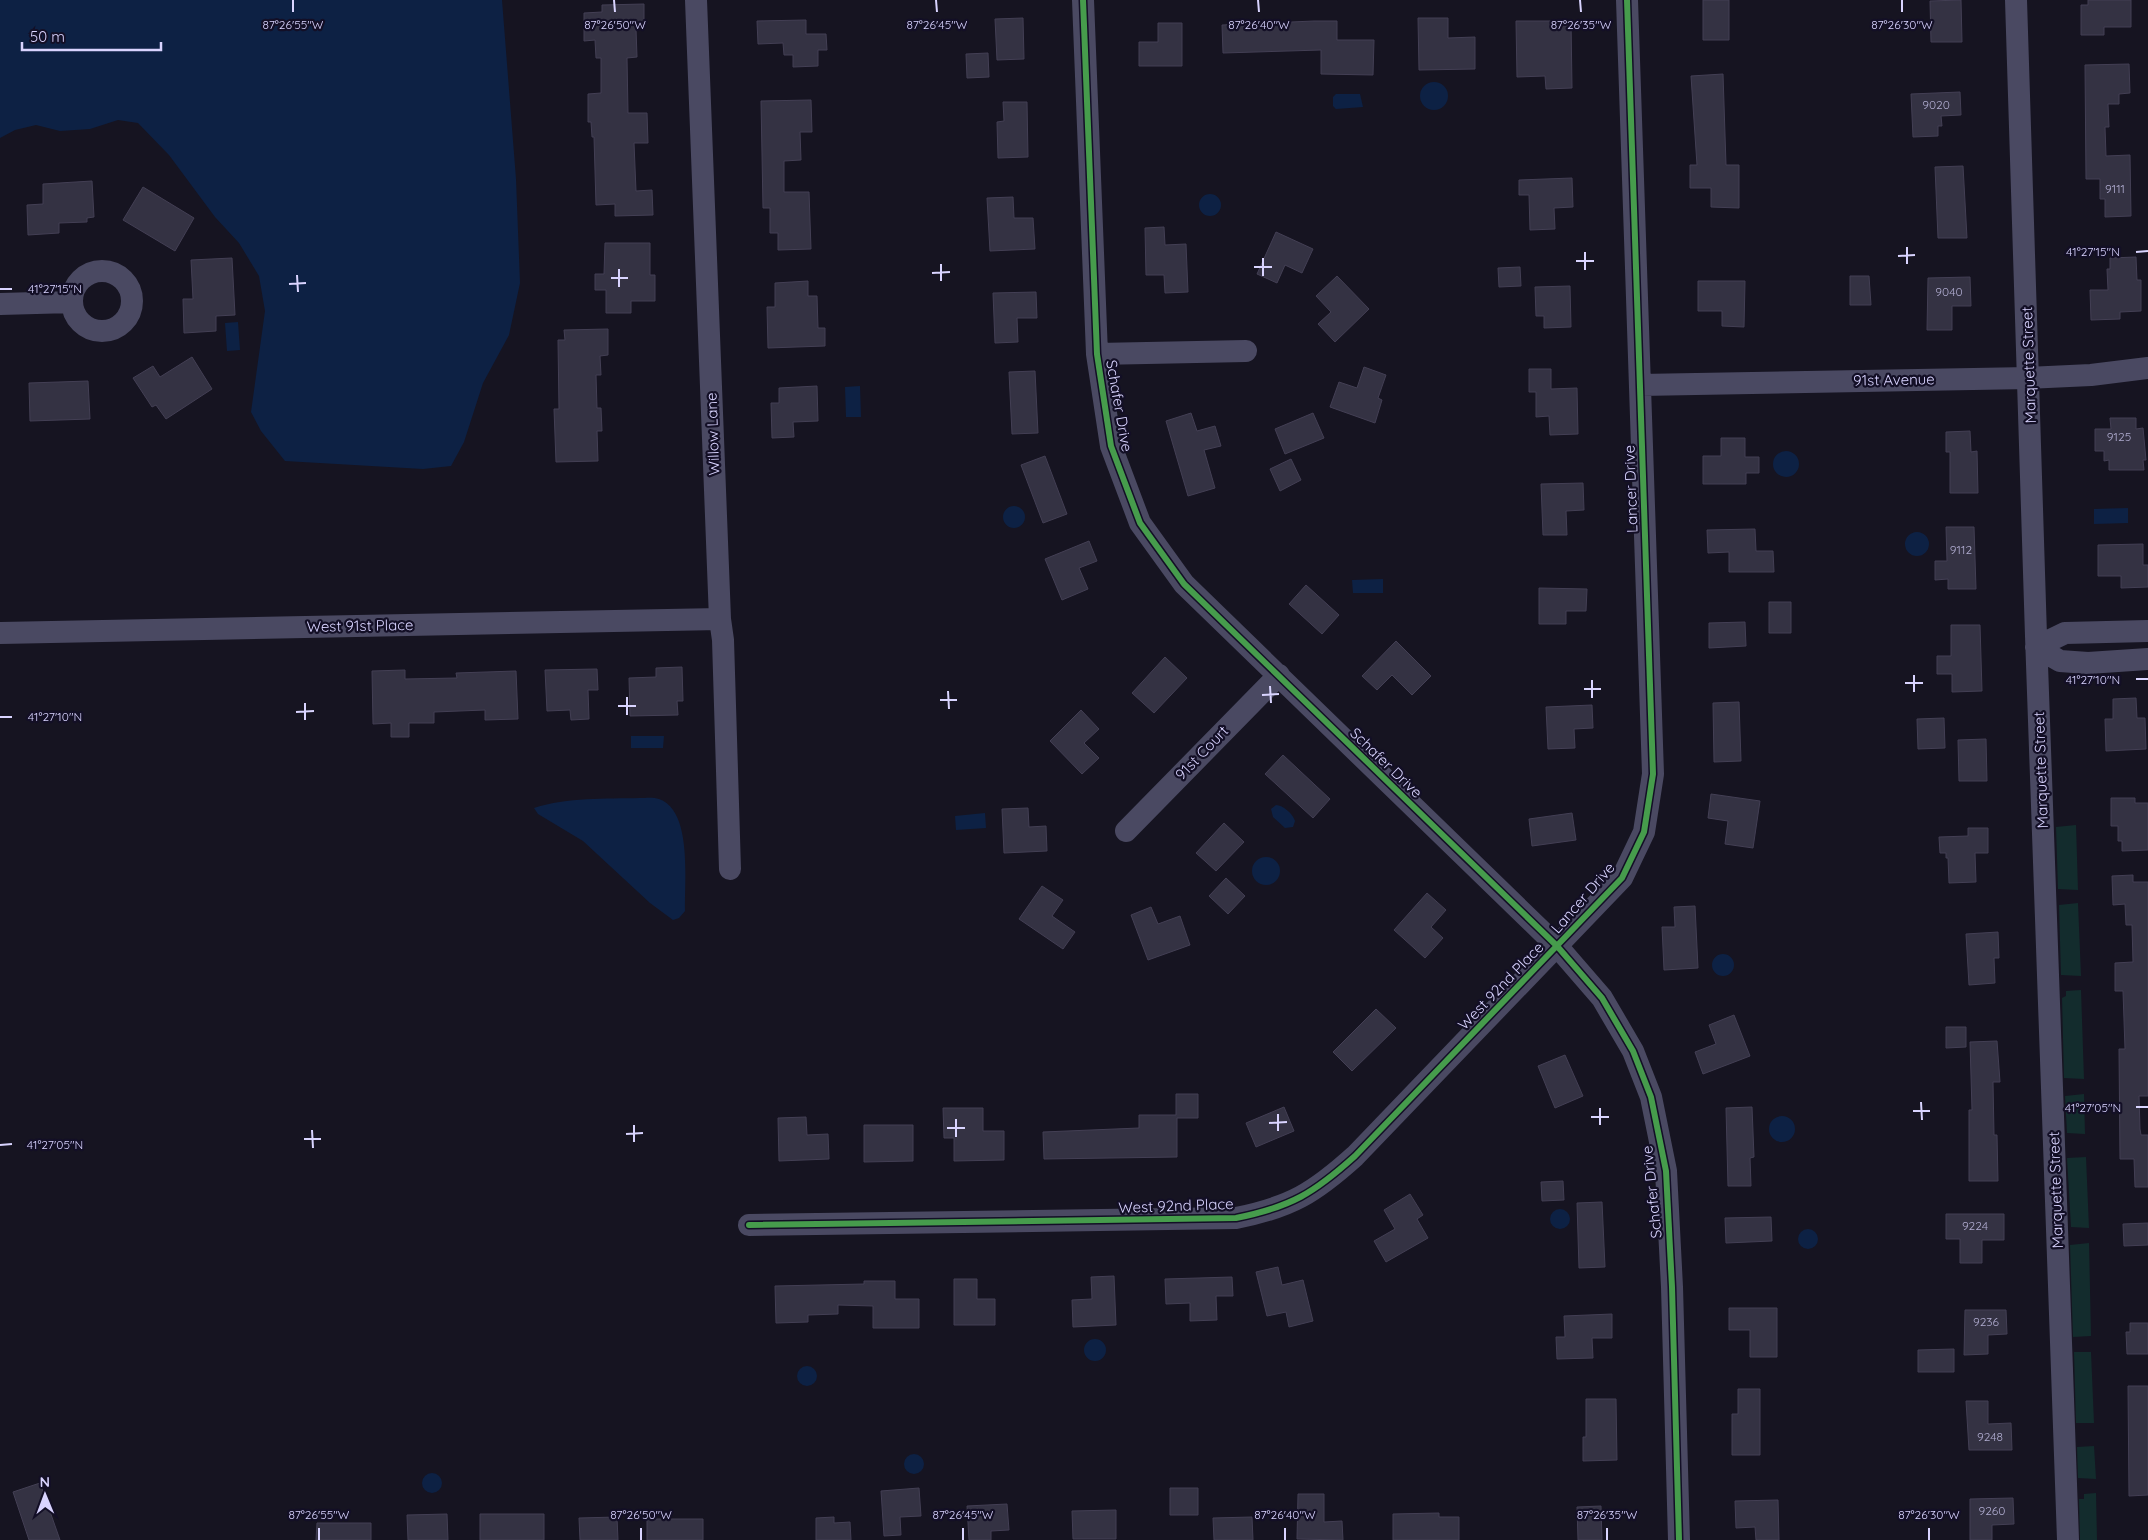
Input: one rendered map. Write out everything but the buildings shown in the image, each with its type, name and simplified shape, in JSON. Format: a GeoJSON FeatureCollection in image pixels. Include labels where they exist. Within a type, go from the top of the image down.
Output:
{"type":"FeatureCollection","features":[{"type":"Feature","properties":{"kind":"street","name":"Willow Lane"},"geometry":{"type":"LineString","coordinates":[[696,0],[720,619],[723,640],[730,869]]}},
{"type":"Feature","properties":{"kind":"street","name":"Schafer Drive"},"geometry":{"type":"LineString","coordinates":[[1084,0],[1097,354],[1111,446],[1140,523],[1184,584],[1557,946],[1602,998],[1633,1051],[1652,1097],[1666,1181],[1672,1287],[1679,1540]]}},
{"type":"Feature","properties":{"kind":"street","name":"Lancer Drive"},"geometry":{"type":"LineString","coordinates":[[1557,946],[1622,878],[1644,832],[1654,774],[1627,0]]}},
{"type":"Feature","properties":{"kind":"street","name":"Marquette Street"},"geometry":{"type":"LineString","coordinates":[[2016,0],[2036,647],[2068,1540]]}},
{"type":"Feature","properties":{"kind":"street"},"geometry":{"type":"LineString","coordinates":[[0,304],[72,302]]}},
{"type":"Feature","properties":{"kind":"street"},"geometry":{"type":"LineString","coordinates":[[1097,354],[1246,351]]}},
{"type":"Feature","properties":{"kind":"street","name":"91st Avenue"},"geometry":{"type":"LineString","coordinates":[[1640,385],[2029,378],[2091,375],[2148,368]]}},
{"type":"Feature","properties":{"kind":"street","name":"West 91st Place"},"geometry":{"type":"LineString","coordinates":[[0,633],[720,619]]}},
{"type":"Feature","properties":{"kind":"street"},"geometry":{"type":"LineString","coordinates":[[2036,647],[2064,633],[2148,631]]}},
{"type":"Feature","properties":{"kind":"street"},"geometry":{"type":"LineString","coordinates":[[2036,647],[2060,661],[2088,663],[2148,659]]}},
{"type":"Feature","properties":{"kind":"street","name":"91st Court"},"geometry":{"type":"LineString","coordinates":[[1126,831],[1279,675]]}},
{"type":"Feature","properties":{"kind":"street","name":"West 92nd Place"},"geometry":{"type":"LineString","coordinates":[[750,1225],[1236,1218],[1287,1204],[1324,1184],[1355,1156],[1557,946]]}},
{"type":"Feature","properties":{"kind":"green space"},"geometry":{"type":"Polygon","coordinates":[[[2076,825],[2078,890],[2058,889],[2056,827],[2076,825]]]}},
{"type":"Feature","properties":{"kind":"green space"},"geometry":{"type":"Polygon","coordinates":[[[2078,903],[2081,976],[2061,975],[2059,905],[2078,903]]]}},
{"type":"Feature","properties":{"kind":"green space"},"geometry":{"type":"Polygon","coordinates":[[[2081,990],[2084,1079],[2064,1078],[2062,998],[2066,996],[2066,991],[2081,990]]]}},
{"type":"Feature","properties":{"kind":"green space"},"geometry":{"type":"Polygon","coordinates":[[[2084,1094],[2085,1134],[2067,1133],[2065,1096],[2084,1094]]]}},
{"type":"Feature","properties":{"kind":"green space"},"geometry":{"type":"Polygon","coordinates":[[[2086,1157],[2089,1228],[2071,1227],[2067,1158],[2086,1157]]]}},
{"type":"Feature","properties":{"kind":"green space"},"geometry":{"type":"Polygon","coordinates":[[[2089,1243],[2091,1336],[2073,1337],[2070,1245],[2089,1243]]]}},
{"type":"Feature","properties":{"kind":"green space"},"geometry":{"type":"Polygon","coordinates":[[[2074,1352],[2091,1352],[2094,1423],[2076,1423],[2074,1352]]]}},
{"type":"Feature","properties":{"kind":"green space"},"geometry":{"type":"Polygon","coordinates":[[[2094,1446],[2096,1479],[2078,1478],[2077,1447],[2094,1446]]]}},
{"type":"Feature","properties":{"kind":"green space"},"geometry":{"type":"Polygon","coordinates":[[[2096,1493],[2097,1540],[2080,1540],[2079,1499],[2084,1499],[2084,1494],[2096,1493]]]}},
{"type":"Feature","properties":{"kind":"water"},"geometry":{"type":"Polygon","coordinates":[[[0,0],[502,0],[516,179],[520,283],[509,335],[483,383],[464,442],[451,466],[423,469],[285,461],[261,431],[251,412],[265,311],[259,276],[239,243],[215,217],[169,155],[138,123],[118,120],[90,129],[60,131],[36,125],[15,130],[0,138],[0,0]]]}},
{"type":"Feature","properties":{"kind":"water"},"geometry":{"type":"Polygon","coordinates":[[[1434,82],[1444,86],[1448,96],[1444,106],[1434,110],[1424,106],[1420,96],[1424,86],[1434,82]]]}},
{"type":"Feature","properties":{"kind":"water"},"geometry":{"type":"Polygon","coordinates":[[[1336,94],[1360,94],[1363,107],[1336,109],[1333,106],[1333,97],[1336,94]]]}},
{"type":"Feature","properties":{"kind":"water"},"geometry":{"type":"Polygon","coordinates":[[[1210,194],[1218,197],[1221,205],[1218,213],[1210,216],[1202,213],[1199,205],[1202,197],[1210,194]]]}},
{"type":"Feature","properties":{"kind":"water"},"geometry":{"type":"Polygon","coordinates":[[[238,322],[240,350],[227,351],[225,323],[238,322]]]}},
{"type":"Feature","properties":{"kind":"water"},"geometry":{"type":"Polygon","coordinates":[[[860,386],[861,417],[846,417],[845,387],[860,386]]]}},
{"type":"Feature","properties":{"kind":"water"},"geometry":{"type":"Polygon","coordinates":[[[1786,451],[1795,455],[1799,464],[1795,473],[1786,477],[1777,473],[1773,464],[1777,455],[1786,451]]]}},
{"type":"Feature","properties":{"kind":"water"},"geometry":{"type":"Polygon","coordinates":[[[1014,506],[1022,509],[1025,517],[1022,525],[1014,528],[1006,525],[1003,517],[1006,509],[1014,506]]]}},
{"type":"Feature","properties":{"kind":"water"},"geometry":{"type":"Polygon","coordinates":[[[2128,508],[2128,523],[2094,524],[2094,509],[2128,508]]]}},
{"type":"Feature","properties":{"kind":"water"},"geometry":{"type":"Polygon","coordinates":[[[1917,532],[1926,535],[1929,544],[1926,553],[1917,556],[1908,553],[1905,544],[1908,535],[1917,532]]]}},
{"type":"Feature","properties":{"kind":"water"},"geometry":{"type":"Polygon","coordinates":[[[1383,579],[1383,593],[1353,593],[1352,580],[1383,579]]]}},
{"type":"Feature","properties":{"kind":"water"},"geometry":{"type":"Polygon","coordinates":[[[631,736],[664,736],[663,748],[631,748],[631,736]]]}},
{"type":"Feature","properties":{"kind":"water"},"geometry":{"type":"Polygon","coordinates":[[[657,798],[670,806],[677,817],[682,832],[685,866],[685,911],[679,918],[673,920],[650,903],[583,841],[538,814],[534,808],[573,800],[657,798]]]}},
{"type":"Feature","properties":{"kind":"water"},"geometry":{"type":"Polygon","coordinates":[[[1276,805],[1285,808],[1292,816],[1295,821],[1293,827],[1285,828],[1273,817],[1271,809],[1276,805]]]}},
{"type":"Feature","properties":{"kind":"water"},"geometry":{"type":"Polygon","coordinates":[[[985,813],[986,828],[956,830],[955,816],[985,813]]]}},
{"type":"Feature","properties":{"kind":"water"},"geometry":{"type":"Polygon","coordinates":[[[1266,857],[1276,861],[1280,871],[1276,881],[1266,885],[1256,881],[1252,871],[1256,861],[1266,857]]]}},
{"type":"Feature","properties":{"kind":"water"},"geometry":{"type":"Polygon","coordinates":[[[1723,954],[1731,957],[1734,965],[1731,973],[1723,976],[1715,973],[1712,965],[1715,957],[1723,954]]]}},
{"type":"Feature","properties":{"kind":"water"},"geometry":{"type":"Polygon","coordinates":[[[1782,1116],[1791,1120],[1795,1129],[1791,1138],[1782,1142],[1773,1138],[1769,1129],[1773,1120],[1782,1116]]]}},
{"type":"Feature","properties":{"kind":"water"},"geometry":{"type":"Polygon","coordinates":[[[1556,1209],[1564,1209],[1570,1215],[1570,1223],[1564,1229],[1556,1229],[1550,1223],[1550,1215],[1556,1209]]]}},
{"type":"Feature","properties":{"kind":"water"},"geometry":{"type":"Polygon","coordinates":[[[1804,1229],[1812,1229],[1818,1235],[1818,1243],[1812,1249],[1804,1249],[1798,1243],[1798,1235],[1804,1229]]]}},
{"type":"Feature","properties":{"kind":"water"},"geometry":{"type":"Polygon","coordinates":[[[1095,1339],[1103,1342],[1106,1350],[1103,1358],[1095,1361],[1087,1358],[1084,1350],[1087,1342],[1095,1339]]]}},
{"type":"Feature","properties":{"kind":"water"},"geometry":{"type":"Polygon","coordinates":[[[807,1366],[814,1369],[817,1376],[814,1383],[807,1386],[800,1383],[797,1376],[800,1369],[807,1366]]]}},
{"type":"Feature","properties":{"kind":"water"},"geometry":{"type":"Polygon","coordinates":[[[914,1454],[921,1457],[924,1464],[921,1471],[914,1474],[907,1471],[904,1464],[907,1457],[914,1454]]]}},
{"type":"Feature","properties":{"kind":"water"},"geometry":{"type":"Polygon","coordinates":[[[432,1473],[439,1476],[442,1483],[439,1490],[432,1493],[425,1490],[422,1483],[425,1476],[432,1473]]]}},
{"type":"Feature","properties":{"kind":"cycle path"},"geometry":{"type":"LineString","coordinates":[[1083,0],[1097,354],[1111,446],[1140,523],[1184,584],[1557,946],[1602,998],[1633,1051],[1651,1097],[1666,1171],[1672,1287],[1679,1540]]}},
{"type":"Feature","properties":{"kind":"cycle path"},"geometry":{"type":"LineString","coordinates":[[749,1225],[1236,1218],[1272,1209],[1301,1197],[1314,1189],[1355,1156],[1622,878],[1644,832],[1653,774],[1627,0]]}}]}
